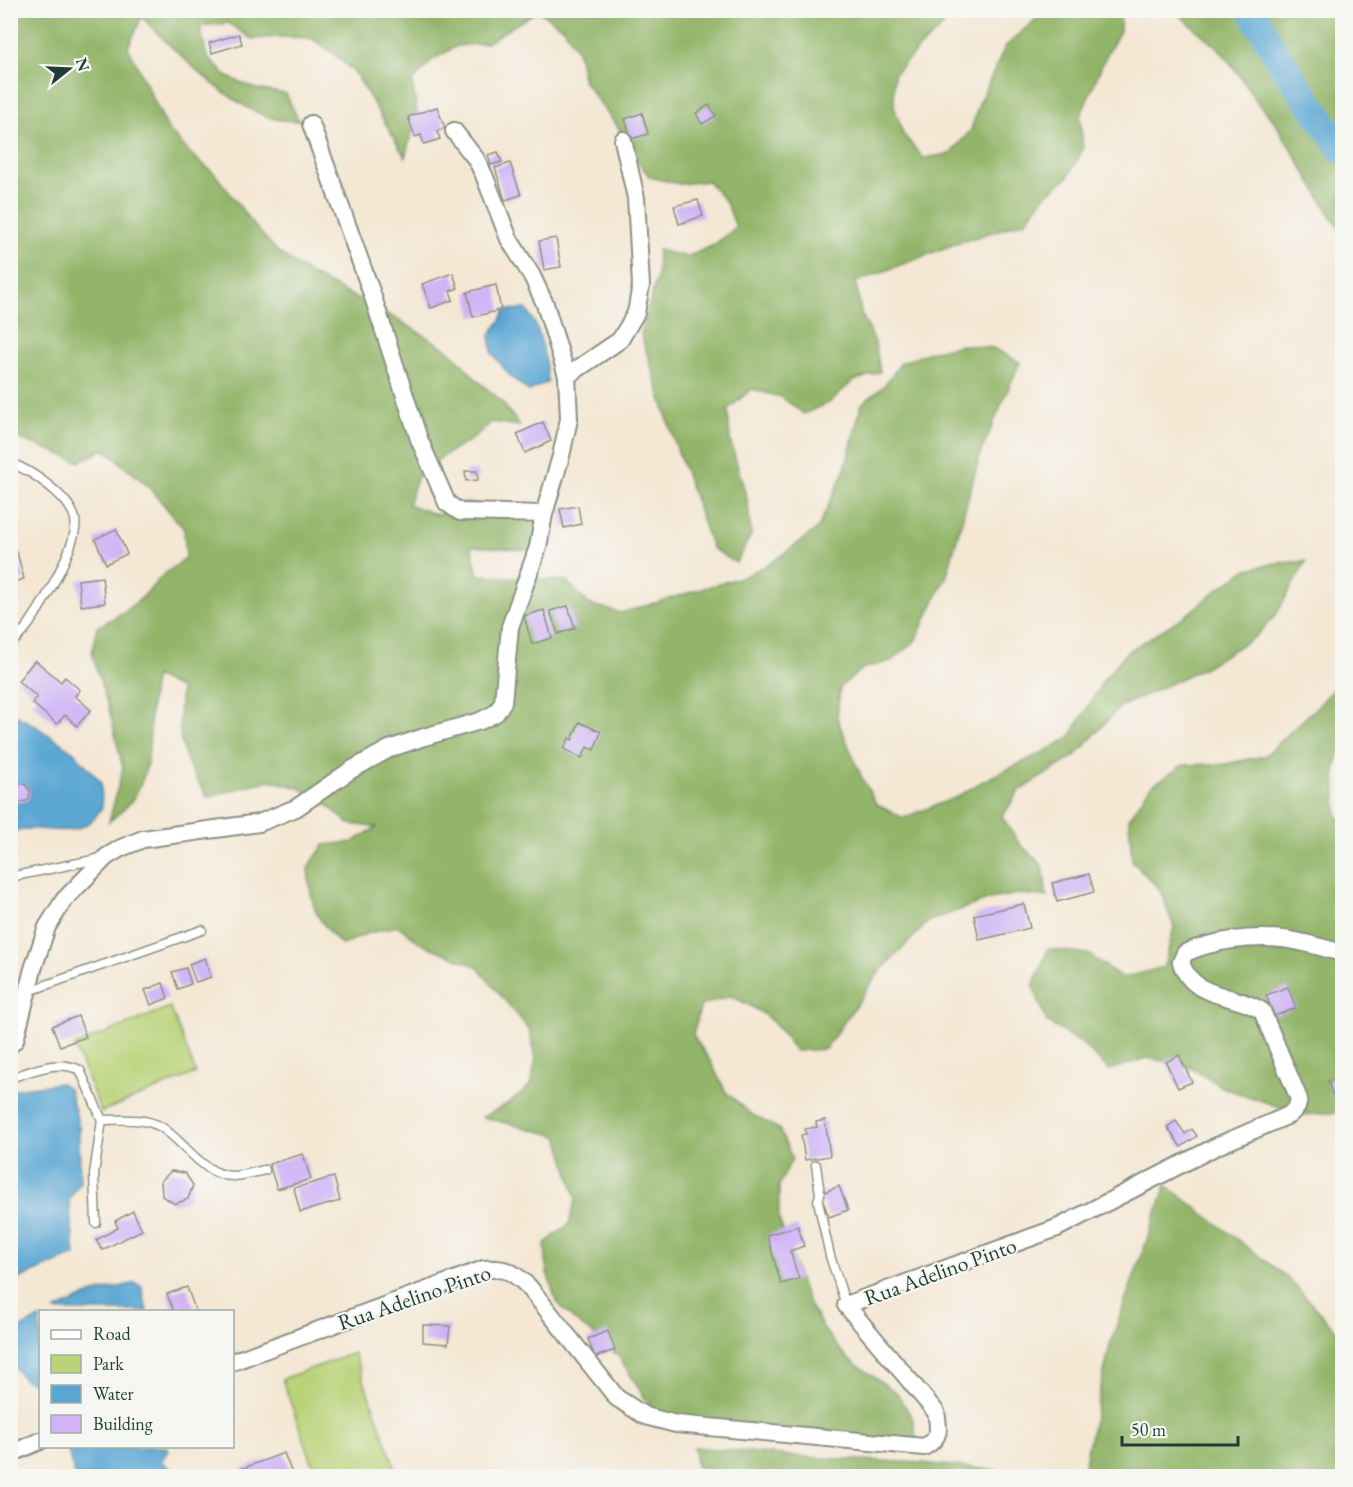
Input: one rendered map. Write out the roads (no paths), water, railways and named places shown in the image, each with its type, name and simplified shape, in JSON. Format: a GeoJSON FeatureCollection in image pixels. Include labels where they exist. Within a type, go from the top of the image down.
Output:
{"type":"FeatureCollection","features":[{"type":"Feature","properties":{"kind":"street"},"geometry":{"type":"LineString","coordinates":[[311,124],[371,291],[419,440],[447,503],[460,512],[544,514]]}},
{"type":"Feature","properties":{"kind":"street"},"geometry":{"type":"LineString","coordinates":[[10,1045],[15,1040],[33,969],[47,927],[64,900],[106,857],[143,839],[259,823],[297,808],[351,770],[389,749],[424,736],[480,721],[496,713],[503,702],[510,627],[538,547],[544,514],[569,419],[567,376],[545,304],[532,276],[509,239],[480,167],[454,131]]}},
{"type":"Feature","properties":{"kind":"street"},"geometry":{"type":"LineString","coordinates":[[567,376],[620,340],[636,313],[641,285],[636,198],[623,140]]}},
{"type":"Feature","properties":{"kind":"street","name":"Rua Adelino Pinto"},"geometry":{"type":"LineString","coordinates":[[234,1361],[484,1269],[500,1268],[512,1272],[529,1287],[617,1398],[645,1416],[676,1424],[924,1447],[933,1442],[939,1430],[936,1412],[846,1305],[1057,1228],[1218,1146],[1289,1115],[1297,1107],[1299,1099],[1262,1011],[1253,1005],[1223,997],[1192,983],[1184,972],[1181,962],[1185,953],[1203,945],[1250,939],[1283,939],[1342,953]]}},
{"type":"Feature","properties":{"kind":"street"},"geometry":{"type":"LineString","coordinates":[[10,1454],[39,1441]]}},
{"type":"Feature","properties":{"kind":"lane"},"geometry":{"type":"LineString","coordinates":[[10,463],[26,469],[70,505],[76,527],[73,541],[44,602],[10,645]]}},
{"type":"Feature","properties":{"kind":"lane"},"geometry":{"type":"LineString","coordinates":[[10,878],[106,857]]}},
{"type":"Feature","properties":{"kind":"lane"},"geometry":{"type":"LineString","coordinates":[[29,990],[202,930]]}},
{"type":"Feature","properties":{"kind":"lane"},"geometry":{"type":"LineString","coordinates":[[10,1078],[55,1064],[68,1065],[80,1070],[102,1120],[94,1174],[96,1223]]}},
{"type":"Feature","properties":{"kind":"lane"},"geometry":{"type":"LineString","coordinates":[[102,1120],[146,1121],[160,1126],[207,1167],[220,1174],[233,1176],[265,1170]]}},
{"type":"Feature","properties":{"kind":"lane"},"geometry":{"type":"LineString","coordinates":[[816,1165],[819,1201],[830,1256],[846,1305]]}},
{"type":"Feature","properties":{"kind":"water"},"geometry":{"type":"Polygon","coordinates":[[[526,309],[539,335],[548,382],[529,391],[511,377],[492,353],[490,334],[501,320],[505,310],[526,309]]]}},
{"type":"Feature","properties":{"kind":"water"},"geometry":{"type":"Polygon","coordinates":[[[11,713],[34,725],[74,752],[101,782],[102,807],[92,821],[71,830],[30,829],[11,834],[10,794],[11,799],[19,803],[29,800],[30,792],[25,784],[15,783],[11,788],[11,713]]]}},
{"type":"Feature","properties":{"kind":"water"},"geometry":{"type":"Polygon","coordinates":[[[61,1083],[69,1089],[79,1126],[80,1182],[69,1200],[75,1255],[11,1282],[11,1091],[61,1083]]]}},
{"type":"Feature","properties":{"kind":"water"},"geometry":{"type":"Polygon","coordinates":[[[135,1283],[142,1287],[147,1310],[56,1310],[91,1294],[135,1283]]]}},
{"type":"Feature","properties":{"kind":"water"},"geometry":{"type":"Polygon","coordinates":[[[39,1319],[39,1385],[25,1380],[10,1363],[11,1333],[39,1319]]]}},
{"type":"Feature","properties":{"kind":"water"},"geometry":{"type":"Polygon","coordinates":[[[69,1448],[167,1448],[168,1451],[161,1461],[170,1469],[173,1476],[75,1476],[69,1448]]]}},
{"type":"Feature","properties":{"kind":"waterway"},"geometry":{"type":"LineString","coordinates":[[1251,10],[1275,53],[1342,150]]}}]}
